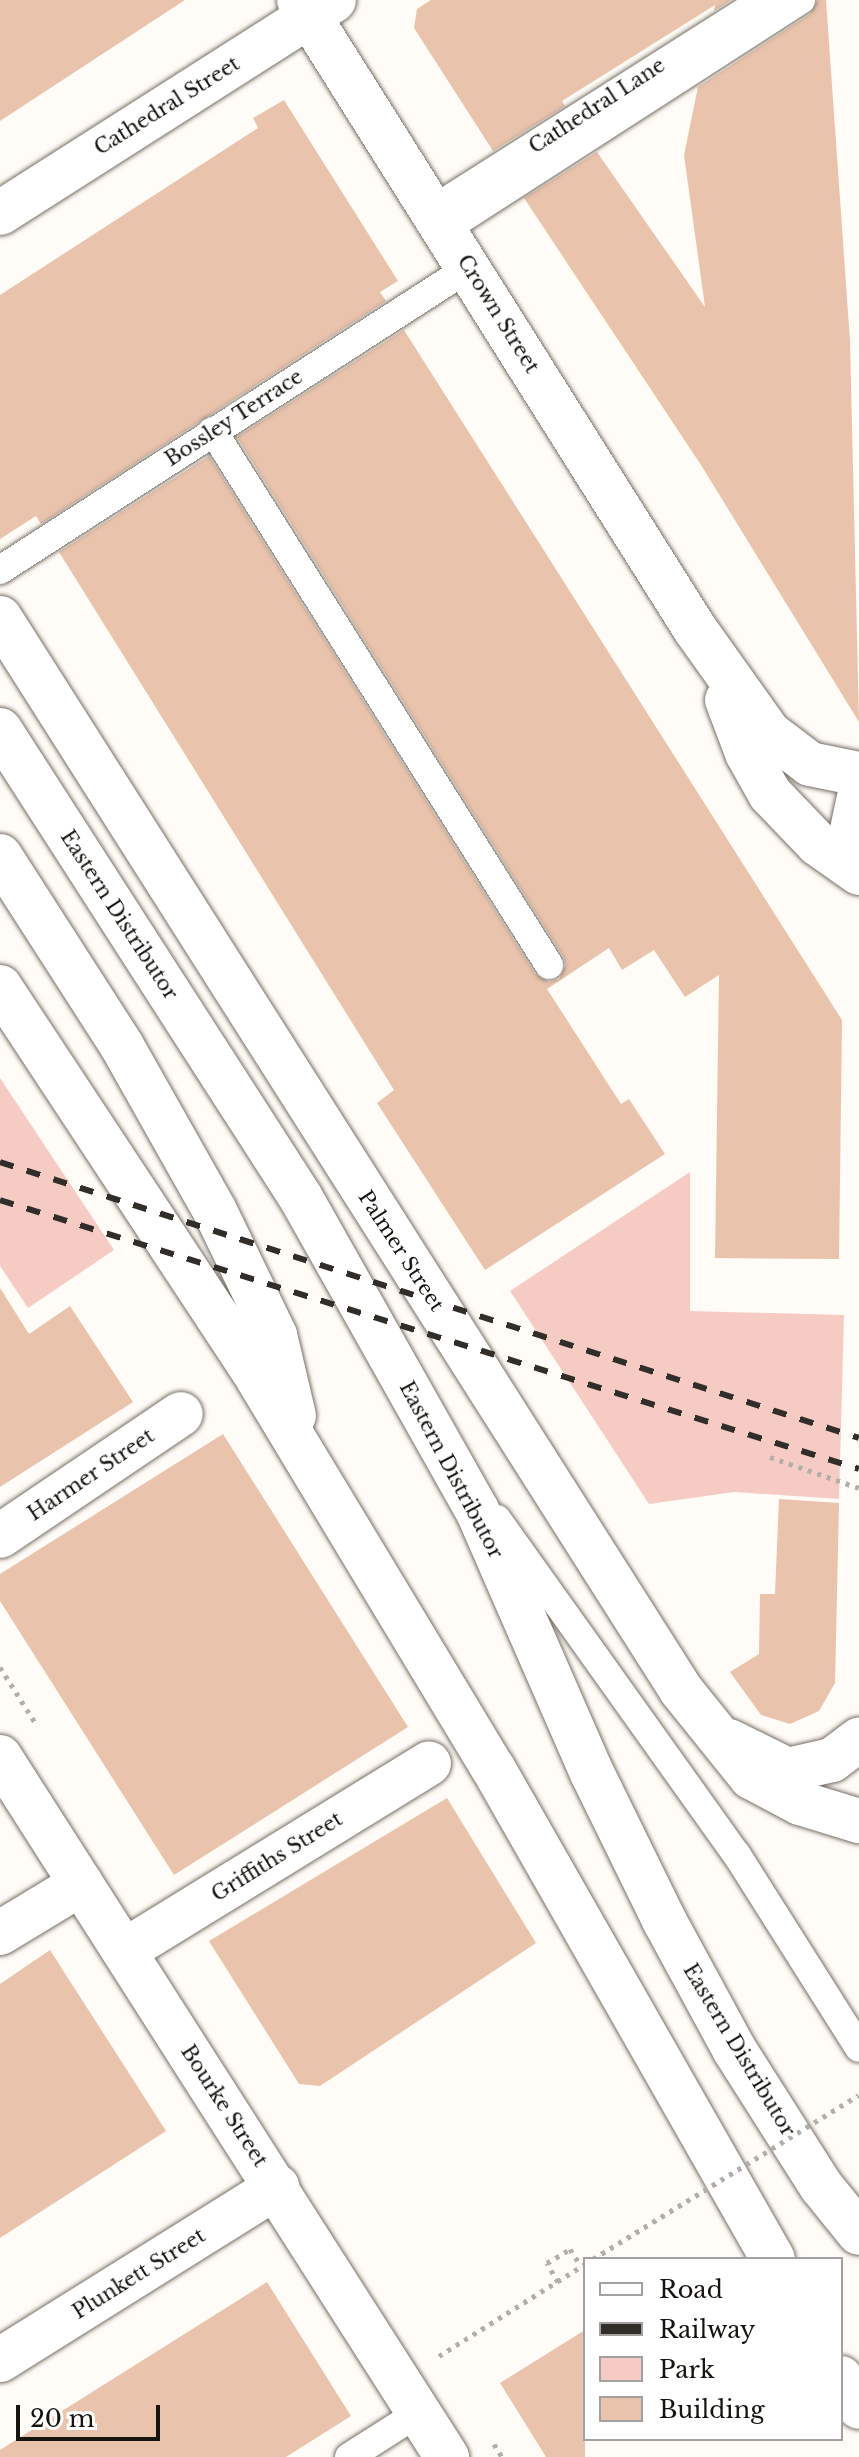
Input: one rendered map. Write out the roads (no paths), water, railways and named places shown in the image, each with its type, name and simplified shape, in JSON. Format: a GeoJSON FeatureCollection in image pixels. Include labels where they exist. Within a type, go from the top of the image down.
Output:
{"type":"FeatureCollection","features":[{"type":"Feature","properties":{"kind":"main road","name":"Crown Street"},"geometry":{"type":"LineString","coordinates":[[314,5],[438,220],[695,629],[782,746],[821,769],[859,774]]}},
{"type":"Feature","properties":{"kind":"main road","name":"Cathedral Street"},"geometry":{"type":"LineString","coordinates":[[0,213],[314,5]]}},
{"type":"Feature","properties":{"kind":"main road","name":"Palmer Street"},"geometry":{"type":"LineString","coordinates":[[0,618],[648,1641],[710,1729],[744,1771],[768,1788],[859,1821]]}},
{"type":"Feature","properties":{"kind":"main road","name":"Crown Street"},"geometry":{"type":"LineString","coordinates":[[695,629],[747,753],[770,794],[818,844],[859,873]]}},
{"type":"Feature","properties":{"kind":"main road","name":"Eastern Distributor"},"geometry":{"type":"LineString","coordinates":[[0,730],[301,1198],[477,1510],[592,1773],[664,1920],[734,2049],[821,2186],[859,2233]]}},
{"type":"Feature","properties":{"kind":"main road"},"geometry":{"type":"LineString","coordinates":[[859,797],[852,831],[859,859]]}},
{"type":"Feature","properties":{"kind":"main road"},"geometry":{"type":"LineString","coordinates":[[0,856],[122,1046],[215,1211],[275,1335],[302,1454]]}},
{"type":"Feature","properties":{"kind":"main road"},"geometry":{"type":"LineString","coordinates":[[0,987],[302,1454],[493,1768],[772,2257]]}},
{"type":"Feature","properties":{"kind":"main road","name":"Harmer Street"},"geometry":{"type":"LineString","coordinates":[[0,1536],[181,1414]]}},
{"type":"Feature","properties":{"kind":"main road"},"geometry":{"type":"LineString","coordinates":[[710,1729],[759,1760],[788,1770],[832,1760],[859,1740]]}},
{"type":"Feature","properties":{"kind":"main road","name":"Bourke Street"},"geometry":{"type":"LineString","coordinates":[[0,1757],[447,2457]]}},
{"type":"Feature","properties":{"kind":"main road","name":"Griffiths Street"},"geometry":{"type":"LineString","coordinates":[[124,1951],[429,1763]]}},
{"type":"Feature","properties":{"kind":"main road"},"geometry":{"type":"LineString","coordinates":[[0,1933],[81,1884]]}},
{"type":"Feature","properties":{"kind":"main road","name":"Plunkett Street"},"geometry":{"type":"LineString","coordinates":[[0,2360],[277,2187]]}},
{"type":"Feature","properties":{"kind":"main road"},"geometry":{"type":"LineString","coordinates":[[843,2381],[859,2407]]}},
{"type":"Feature","properties":{"kind":"lane","name":"Cathedral Lane"},"geometry":{"type":"LineString","coordinates":[[438,220],[763,0]]}},
{"type":"Feature","properties":{"kind":"lane"},"geometry":{"type":"LineString","coordinates":[[438,220],[801,0]]}},
{"type":"Feature","properties":{"kind":"lane","name":"Bossley Terrace"},"geometry":{"type":"LineString","coordinates":[[0,570],[470,267]]}},
{"type":"Feature","properties":{"kind":"lane"},"geometry":{"type":"LineString","coordinates":[[213,431],[549,965]]}},
{"type":"Feature","properties":{"kind":"lane"},"geometry":{"type":"LineString","coordinates":[[417,1403],[737,1855],[859,2048]]}},
{"type":"Feature","properties":{"kind":"lane"},"geometry":{"type":"LineString","coordinates":[[349,2457],[418,2413]]}},
{"type":"Feature","properties":{"kind":"railway"},"geometry":{"type":"LineString","coordinates":[[0,1162],[859,1438]]}},
{"type":"Feature","properties":{"kind":"railway"},"geometry":{"type":"LineString","coordinates":[[0,1200],[859,1469]]}}]}
